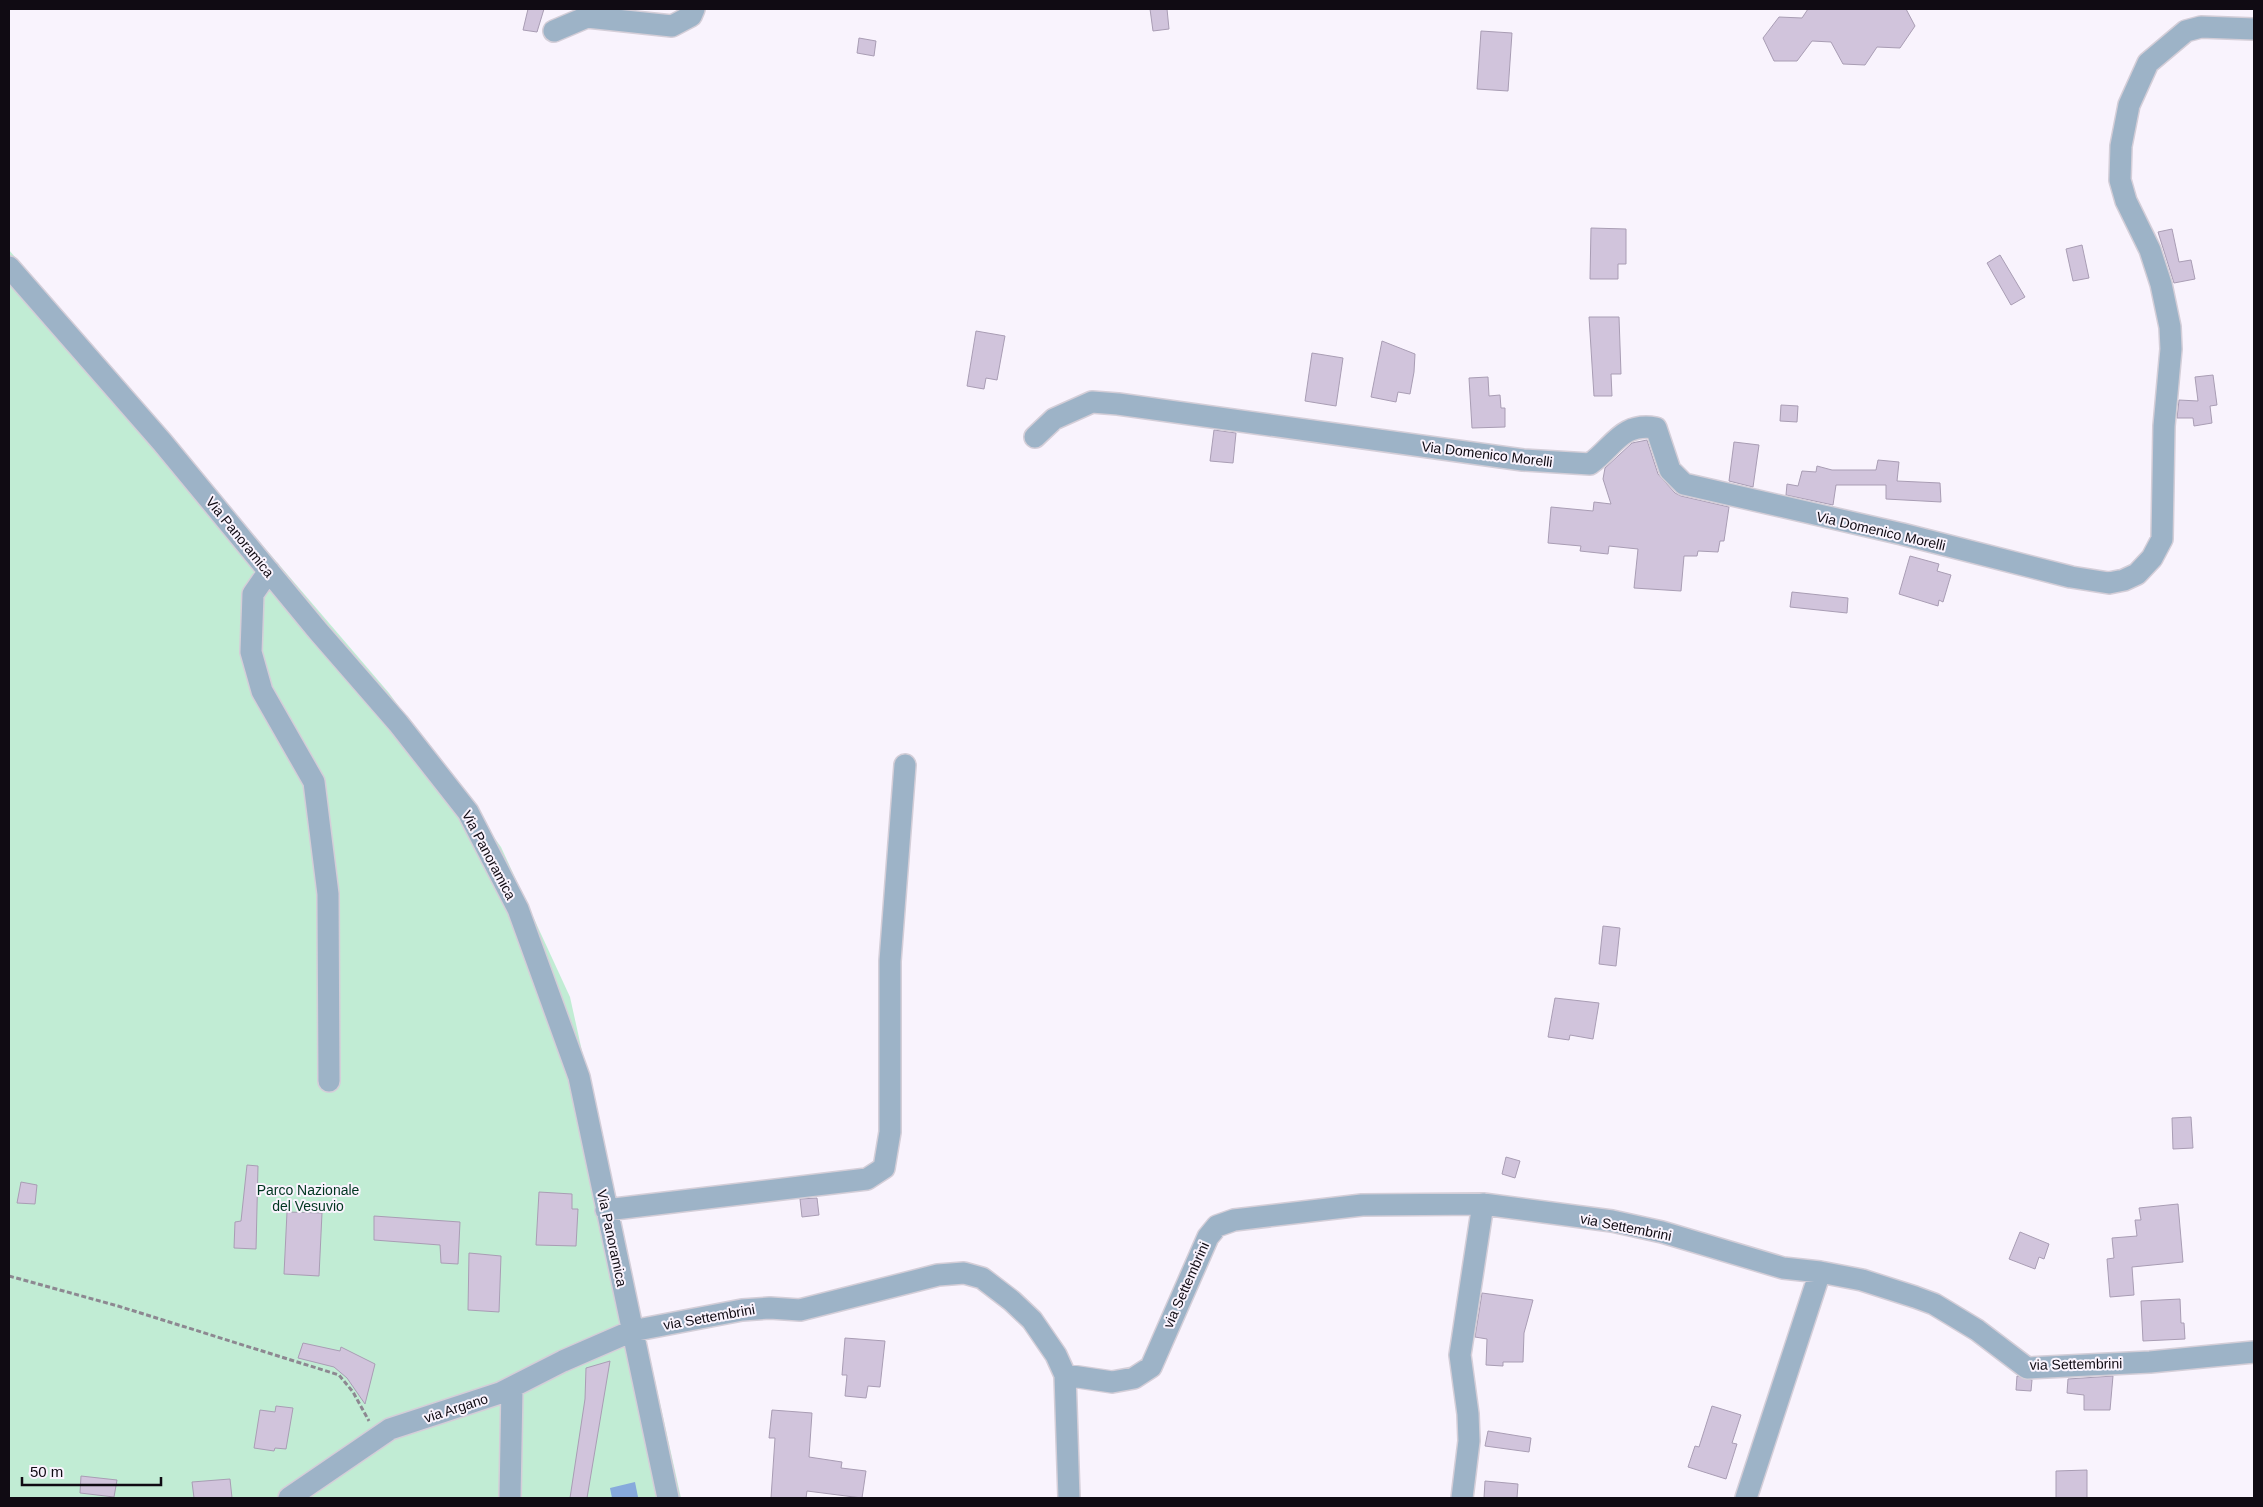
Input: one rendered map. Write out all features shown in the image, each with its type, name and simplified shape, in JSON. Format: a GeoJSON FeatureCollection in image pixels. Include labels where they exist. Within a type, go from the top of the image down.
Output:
{"type":"FeatureCollection","features":[{"type":"Feature","properties":{"kind":"street"},"geometry":{"type":"LineString","coordinates":[[554,31],[587,17],[672,26],[691,16],[694,9]]}},
{"type":"Feature","properties":{"kind":"street","name":"Via Domenico Morelli"},"geometry":{"type":"LineString","coordinates":[[1035,438],[1054,420],[1092,402],[1128,405],[1523,460],[1590,464],[1626,432],[1636,427],[1648,426],[1656,428],[1670,470],[1684,484],[1902,534],[2071,577],[2109,583],[2124,580],[2137,574],[2152,558],[2162,539],[2164,426],[2171,350],[2170,327],[2162,284],[2150,250],[2126,201],[2120,180],[2121,146],[2129,105],[2148,63],[2186,31],[2201,27],[2254,29]]}},
{"type":"Feature","properties":{"kind":"street","name":"Via Panoramica"},"geometry":{"type":"LineString","coordinates":[[9,267],[162,442],[268,571],[398,724],[468,812],[518,909],[579,1076],[668,1498]]}},
{"type":"Feature","properties":{"kind":"street"},"geometry":{"type":"LineString","coordinates":[[268,571],[253,594],[251,652],[262,690],[314,782],[328,894],[329,1081]]}},
{"type":"Feature","properties":{"kind":"street"},"geometry":{"type":"LineString","coordinates":[[606,1210],[867,1179],[884,1168],[890,1132],[890,961],[905,765]]}},
{"type":"Feature","properties":{"kind":"street"},"geometry":{"type":"LineString","coordinates":[[1462,1498],[1469,1441],[1468,1414],[1460,1355],[1483,1204]]}},
{"type":"Feature","properties":{"kind":"street","name":"via Settembrini"},"geometry":{"type":"LineString","coordinates":[[1065,1375],[1112,1382],[1134,1378],[1150,1367],[1208,1237],[1217,1226],[1234,1220],[1362,1205],[1483,1204],[1612,1221],[1662,1232],[1783,1268],[1820,1272],[1862,1280],[1934,1304],[1977,1330],[2027,1368],[2150,1362],[2254,1352]]}},
{"type":"Feature","properties":{"kind":"street"},"geometry":{"type":"LineString","coordinates":[[1746,1498],[1820,1272]]}},
{"type":"Feature","properties":{"kind":"street","name":"via Settembrini"},"geometry":{"type":"LineString","coordinates":[[632,1331],[742,1310],[770,1308],[800,1310],[938,1275],[964,1273],[982,1278],[1012,1301],[1032,1320],[1056,1355],[1065,1375],[1069,1498]]}},
{"type":"Feature","properties":{"kind":"street","name":"via Argano"},"geometry":{"type":"LineString","coordinates":[[289,1498],[390,1429],[500,1393],[632,1331]]}},
{"type":"Feature","properties":{"kind":"street"},"geometry":{"type":"LineString","coordinates":[[510,1498],[512,1387]]}},
{"type":"Feature","properties":{"kind":"path"},"geometry":{"type":"LineString","coordinates":[[9,1276],[118,1306],[339,1375],[353,1392],[378,1437]]}},
{"type":"Feature","properties":{"kind":"green space","name":"Parco Nazionale del Vesuvio"},"geometry":{"type":"Polygon","coordinates":[[[9,250],[389,693],[501,847],[570,997],[681,1498],[9,1498],[9,250]]]}},
{"type":"Feature","properties":{"kind":"water"},"geometry":{"type":"Polygon","coordinates":[[[635,1482],[638,1497],[612,1498],[610,1488],[635,1482]]]}},
{"type":"Feature","properties":{"kind":"building"},"geometry":{"type":"Polygon","coordinates":[[[528,9],[544,9],[537,32],[523,30],[528,9]]]}},
{"type":"Feature","properties":{"kind":"building"},"geometry":{"type":"Polygon","coordinates":[[[1150,9],[1167,9],[1169,29],[1153,31],[1150,9]]]}},
{"type":"Feature","properties":{"kind":"building"},"geometry":{"type":"Polygon","coordinates":[[[1808,9],[1906,9],[1915,26],[1900,48],[1877,47],[1865,65],[1843,64],[1831,42],[1812,41],[1797,61],[1774,61],[1763,38],[1779,17],[1802,18],[1808,9]]]}},
{"type":"Feature","properties":{"kind":"building"},"geometry":{"type":"Polygon","coordinates":[[[1481,31],[1512,33],[1508,91],[1477,89],[1481,31]]]}},
{"type":"Feature","properties":{"kind":"building"},"geometry":{"type":"Polygon","coordinates":[[[859,38],[876,41],[874,56],[857,53],[859,38]]]}},
{"type":"Feature","properties":{"kind":"building"},"geometry":{"type":"Polygon","coordinates":[[[1591,228],[1626,229],[1626,264],[1618,264],[1618,279],[1590,279],[1591,228]]]}},
{"type":"Feature","properties":{"kind":"building"},"geometry":{"type":"Polygon","coordinates":[[[2172,229],[2179,262],[2191,260],[2195,279],[2174,283],[2158,232],[2172,229]]]}},
{"type":"Feature","properties":{"kind":"building"},"geometry":{"type":"Polygon","coordinates":[[[2082,245],[2089,278],[2073,281],[2066,249],[2082,245]]]}},
{"type":"Feature","properties":{"kind":"building"},"geometry":{"type":"Polygon","coordinates":[[[2000,255],[2025,297],[2011,305],[1987,263],[2000,255]]]}},
{"type":"Feature","properties":{"kind":"building"},"geometry":{"type":"Polygon","coordinates":[[[1589,317],[1619,317],[1621,374],[1611,374],[1612,396],[1594,396],[1589,317]]]}},
{"type":"Feature","properties":{"kind":"building"},"geometry":{"type":"Polygon","coordinates":[[[976,331],[1005,336],[997,380],[986,378],[984,389],[967,386],[976,331]]]}},
{"type":"Feature","properties":{"kind":"building"},"geometry":{"type":"Polygon","coordinates":[[[1382,341],[1415,354],[1410,394],[1398,392],[1396,402],[1371,397],[1382,341]]]}},
{"type":"Feature","properties":{"kind":"building"},"geometry":{"type":"Polygon","coordinates":[[[1312,353],[1343,358],[1336,406],[1305,401],[1312,353]]]}},
{"type":"Feature","properties":{"kind":"building"},"geometry":{"type":"Polygon","coordinates":[[[2213,375],[2217,405],[2210,406],[2212,423],[2194,426],[2193,418],[2177,418],[2179,400],[2198,401],[2195,377],[2213,375]]]}},
{"type":"Feature","properties":{"kind":"building"},"geometry":{"type":"Polygon","coordinates":[[[1488,377],[1489,396],[1500,395],[1501,408],[1505,408],[1505,427],[1472,428],[1469,378],[1488,377]]]}},
{"type":"Feature","properties":{"kind":"building"},"geometry":{"type":"Polygon","coordinates":[[[1781,405],[1798,406],[1797,422],[1780,421],[1781,405]]]}},
{"type":"Feature","properties":{"kind":"building"},"geometry":{"type":"Polygon","coordinates":[[[1214,430],[1236,433],[1233,463],[1210,461],[1214,430]]]}},
{"type":"Feature","properties":{"kind":"building"},"geometry":{"type":"Polygon","coordinates":[[[1647,440],[1658,474],[1675,493],[1729,507],[1724,541],[1720,541],[1718,552],[1698,551],[1697,556],[1684,556],[1681,591],[1634,588],[1638,549],[1609,546],[1608,554],[1580,551],[1581,546],[1548,543],[1551,507],[1593,511],[1594,502],[1611,504],[1603,479],[1605,468],[1632,443],[1647,440]]]}},
{"type":"Feature","properties":{"kind":"building"},"geometry":{"type":"Polygon","coordinates":[[[1734,442],[1759,445],[1753,487],[1729,481],[1734,442]]]}},
{"type":"Feature","properties":{"kind":"building"},"geometry":{"type":"Polygon","coordinates":[[[1878,460],[1899,462],[1897,481],[1940,483],[1941,502],[1886,499],[1886,485],[1836,485],[1833,505],[1786,495],[1787,484],[1798,486],[1802,471],[1816,472],[1817,466],[1832,470],[1876,470],[1878,460]]]}},
{"type":"Feature","properties":{"kind":"building"},"geometry":{"type":"Polygon","coordinates":[[[1910,556],[1939,564],[1937,571],[1951,575],[1943,602],[1939,600],[1938,606],[1899,594],[1910,556]]]}},
{"type":"Feature","properties":{"kind":"building"},"geometry":{"type":"Polygon","coordinates":[[[1792,592],[1848,598],[1847,613],[1790,607],[1792,592]]]}},
{"type":"Feature","properties":{"kind":"building"},"geometry":{"type":"Polygon","coordinates":[[[1603,926],[1620,928],[1616,966],[1599,964],[1603,926]]]}},
{"type":"Feature","properties":{"kind":"building"},"geometry":{"type":"Polygon","coordinates":[[[1555,998],[1599,1003],[1593,1039],[1570,1035],[1569,1040],[1548,1037],[1555,998]]]}},
{"type":"Feature","properties":{"kind":"building"},"geometry":{"type":"Polygon","coordinates":[[[2191,1117],[2193,1148],[2173,1149],[2172,1118],[2191,1117]]]}},
{"type":"Feature","properties":{"kind":"building"},"geometry":{"type":"Polygon","coordinates":[[[1506,1157],[1520,1161],[1515,1178],[1502,1174],[1506,1157]]]}},
{"type":"Feature","properties":{"kind":"building"},"geometry":{"type":"Polygon","coordinates":[[[247,1165],[258,1166],[256,1249],[234,1248],[235,1222],[241,1221],[247,1165]]]}},
{"type":"Feature","properties":{"kind":"building"},"geometry":{"type":"Polygon","coordinates":[[[21,1182],[37,1185],[35,1204],[17,1203],[21,1182]]]}},
{"type":"Feature","properties":{"kind":"building"},"geometry":{"type":"Polygon","coordinates":[[[539,1192],[572,1194],[572,1209],[578,1209],[576,1246],[536,1245],[539,1192]]]}},
{"type":"Feature","properties":{"kind":"building"},"geometry":{"type":"Polygon","coordinates":[[[817,1198],[819,1215],[802,1217],[800,1199],[817,1198]]]}},
{"type":"Feature","properties":{"kind":"building"},"geometry":{"type":"Polygon","coordinates":[[[2178,1204],[2183,1262],[2132,1267],[2134,1295],[2110,1297],[2107,1259],[2114,1258],[2112,1238],[2137,1236],[2135,1220],[2141,1220],[2139,1208],[2178,1204]]]}},
{"type":"Feature","properties":{"kind":"building"},"geometry":{"type":"Polygon","coordinates":[[[287,1212],[322,1213],[319,1276],[284,1274],[287,1212]]]}},
{"type":"Feature","properties":{"kind":"building"},"geometry":{"type":"Polygon","coordinates":[[[374,1216],[460,1222],[458,1264],[441,1263],[440,1245],[374,1240],[374,1216]]]}},
{"type":"Feature","properties":{"kind":"building"},"geometry":{"type":"Polygon","coordinates":[[[2020,1232],[2049,1244],[2044,1259],[2039,1257],[2035,1269],[2009,1259],[2020,1232]]]}},
{"type":"Feature","properties":{"kind":"building"},"geometry":{"type":"Polygon","coordinates":[[[469,1253],[501,1256],[499,1312],[468,1310],[469,1253]]]}},
{"type":"Feature","properties":{"kind":"building"},"geometry":{"type":"Polygon","coordinates":[[[1482,1293],[1533,1300],[1524,1333],[1523,1362],[1503,1362],[1503,1366],[1486,1365],[1487,1339],[1475,1337],[1482,1293]]]}},
{"type":"Feature","properties":{"kind":"building"},"geometry":{"type":"Polygon","coordinates":[[[2180,1299],[2181,1323],[2184,1323],[2185,1339],[2143,1341],[2141,1301],[2180,1299]]]}},
{"type":"Feature","properties":{"kind":"building"},"geometry":{"type":"Polygon","coordinates":[[[845,1338],[885,1341],[880,1387],[868,1386],[866,1398],[845,1396],[847,1375],[842,1375],[845,1338]]]}},
{"type":"Feature","properties":{"kind":"building"},"geometry":{"type":"Polygon","coordinates":[[[303,1343],[340,1351],[341,1347],[375,1364],[365,1404],[347,1378],[334,1367],[298,1358],[303,1343]]]}},
{"type":"Feature","properties":{"kind":"building"},"geometry":{"type":"Polygon","coordinates":[[[610,1361],[587,1498],[570,1498],[585,1399],[586,1368],[610,1361]]]}},
{"type":"Feature","properties":{"kind":"building"},"geometry":{"type":"Polygon","coordinates":[[[2017,1376],[2032,1380],[2031,1391],[2016,1390],[2017,1376]]]}},
{"type":"Feature","properties":{"kind":"building"},"geometry":{"type":"Polygon","coordinates":[[[2113,1376],[2110,1410],[2084,1410],[2084,1395],[2067,1393],[2068,1379],[2113,1376]]]}},
{"type":"Feature","properties":{"kind":"building"},"geometry":{"type":"Polygon","coordinates":[[[276,1406],[293,1408],[286,1449],[275,1448],[274,1451],[254,1448],[260,1410],[275,1412],[276,1406]]]}},
{"type":"Feature","properties":{"kind":"building"},"geometry":{"type":"Polygon","coordinates":[[[1712,1406],[1741,1415],[1732,1443],[1737,1444],[1726,1479],[1688,1467],[1695,1446],[1699,1447],[1712,1406]]]}},
{"type":"Feature","properties":{"kind":"building"},"geometry":{"type":"Polygon","coordinates":[[[772,1410],[812,1413],[809,1457],[842,1462],[841,1468],[866,1471],[862,1498],[807,1491],[806,1498],[771,1498],[775,1438],[769,1438],[772,1410]]]}},
{"type":"Feature","properties":{"kind":"building"},"geometry":{"type":"Polygon","coordinates":[[[1488,1431],[1531,1438],[1529,1452],[1485,1446],[1488,1431]]]}},
{"type":"Feature","properties":{"kind":"building"},"geometry":{"type":"Polygon","coordinates":[[[2087,1470],[2087,1498],[2056,1498],[2056,1471],[2087,1470]]]}},
{"type":"Feature","properties":{"kind":"building"},"geometry":{"type":"Polygon","coordinates":[[[81,1476],[117,1480],[114,1497],[80,1493],[81,1476]]]}},
{"type":"Feature","properties":{"kind":"building"},"geometry":{"type":"Polygon","coordinates":[[[230,1479],[232,1498],[194,1498],[192,1482],[230,1479]]]}},
{"type":"Feature","properties":{"kind":"building"},"geometry":{"type":"Polygon","coordinates":[[[1485,1481],[1518,1484],[1517,1498],[1484,1498],[1485,1481]]]}}]}
